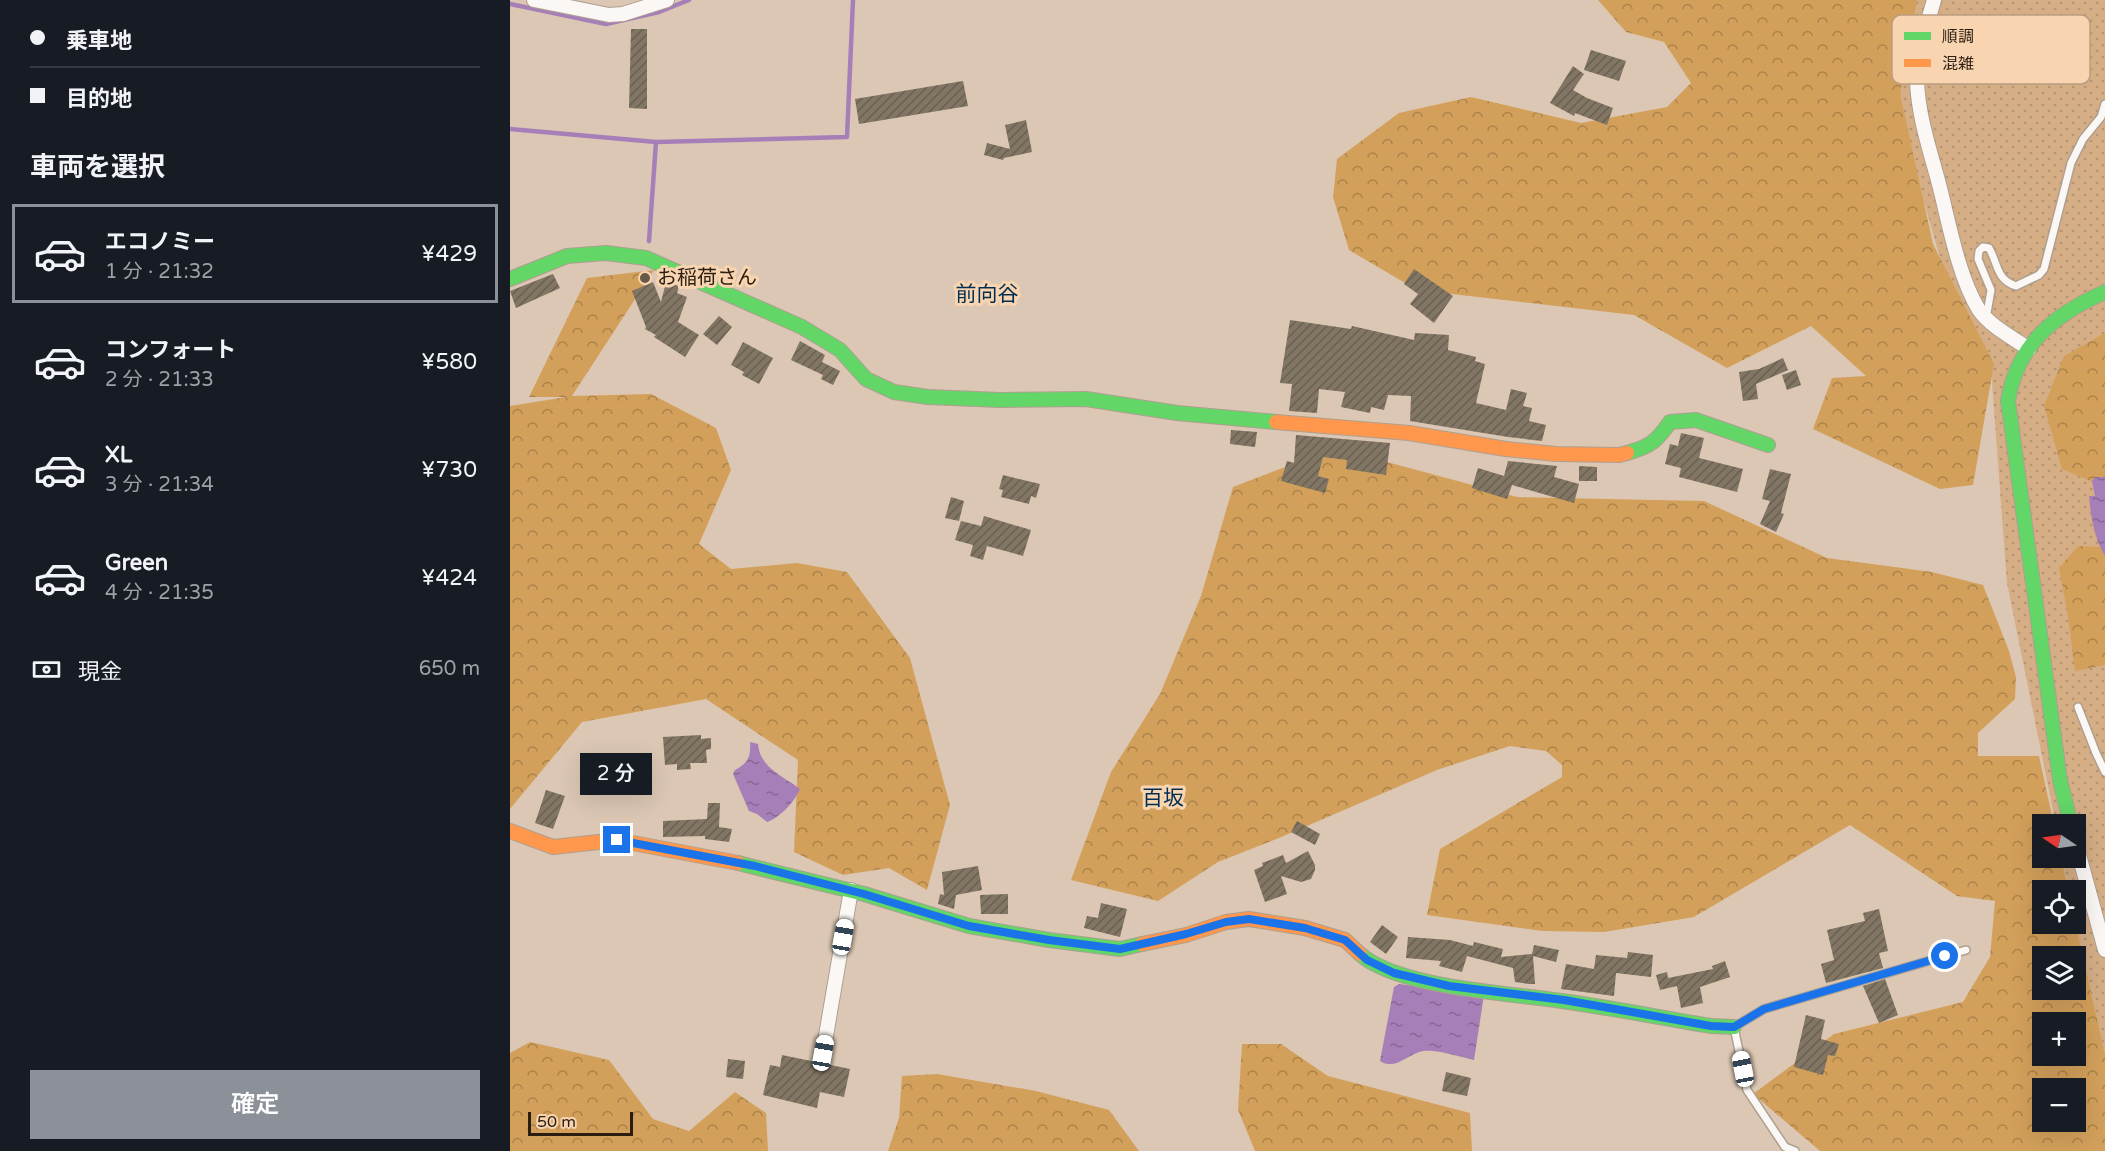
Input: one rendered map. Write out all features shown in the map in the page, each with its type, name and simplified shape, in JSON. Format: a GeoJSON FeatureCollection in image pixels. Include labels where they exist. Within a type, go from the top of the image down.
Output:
{"type":"FeatureCollection","features":[{"type":"Feature","properties":{"kind":"street"},"geometry":{"type":"LineString","coordinates":[[534,0],[609,15],[623,14],[667,0]]}},
{"type":"Feature","properties":{"kind":"street"},"geometry":{"type":"LineString","coordinates":[[1930,15],[1934,0]]}},
{"type":"Feature","properties":{"kind":"street"},"geometry":{"type":"LineString","coordinates":[[1918,84],[1920,110],[1955,248],[1970,291],[1984,315],[2029,349]]}},
{"type":"Feature","properties":{"kind":"street"},"geometry":{"type":"LineString","coordinates":[[510,279],[567,256],[606,253],[646,258],[802,327],[840,350],[866,379],[894,392],[928,397],[1000,400],[1086,399],[1177,413],[1409,433],[1506,449],[1556,454],[1619,455],[1648,447],[1662,434],[1670,422],[1696,420],[1768,445]]}},
{"type":"Feature","properties":{"kind":"street"},"geometry":{"type":"LineString","coordinates":[[2068,814],[2060,780],[2011,430],[2009,399],[2017,372],[2029,349],[2050,324],[2072,307],[2105,292]]}},
{"type":"Feature","properties":{"kind":"street"},"geometry":{"type":"LineString","coordinates":[[510,831],[553,847],[617,840],[755,866],[851,890],[969,926],[1120,949],[1226,922],[1249,919],[1305,928],[1345,940],[1367,960],[1394,973],[1449,986],[1564,1000],[1711,1026],[1734,1027]]}},
{"type":"Feature","properties":{"kind":"street"},"geometry":{"type":"LineString","coordinates":[[2083,868],[2105,950]]}},
{"type":"Feature","properties":{"kind":"street"},"geometry":{"type":"LineString","coordinates":[[823,1053],[851,890]]}},
{"type":"Feature","properties":{"kind":"lane"},"geometry":{"type":"LineString","coordinates":[[1984,315],[1987,312],[1991,290],[1978,260],[1979,250],[1983,247],[1989,248],[1998,272],[2010,284],[2016,286],[2039,275],[2044,269],[2071,163],[2083,139],[2100,117],[2105,104]]}},
{"type":"Feature","properties":{"kind":"lane"},"geometry":{"type":"LineString","coordinates":[[2078,706],[2105,772]]}},
{"type":"Feature","properties":{"kind":"lane"},"geometry":{"type":"LineString","coordinates":[[1794,1151],[1785,1147],[1747,1090],[1734,1027],[1764,1009],[1966,950]]}},
{"type":"Feature","properties":{"kind":"shaded area"},"geometry":{"type":"Polygon","coordinates":[[[1894,0],[2105,0],[2105,1057],[2086,970],[2086,946],[2081,946],[2078,934],[2086,934],[2086,880],[2067,880],[2064,868],[2086,868],[2086,814],[2054,814],[2007,583],[1990,356],[1959,324],[1882,55],[1894,0]]]}},
{"type":"Feature","properties":{"kind":"green space"},"geometry":{"type":"Polygon","coordinates":[[[1598,0],[1917,0],[1914,15],[1892,15],[1892,84],[1902,84],[1900,94],[1933,244],[1994,364],[1973,485],[1940,489],[1813,429],[1832,378],[1866,376],[1811,326],[1727,368],[1634,315],[1417,290],[1349,250],[1333,197],[1337,159],[1399,113],[1471,97],[1581,123],[1667,107],[1691,83],[1664,42],[1626,32],[1598,0]]]}},
{"type":"Feature","properties":{"kind":"green space"},"geometry":{"type":"Polygon","coordinates":[[[654,270],[572,396],[651,394],[716,428],[731,470],[699,544],[731,569],[797,563],[847,572],[910,658],[950,805],[927,890],[889,868],[843,875],[794,852],[798,760],[706,699],[582,722],[510,809],[510,406],[566,397],[529,397],[587,278],[654,270]]]}},
{"type":"Feature","properties":{"kind":"green space"},"geometry":{"type":"Polygon","coordinates":[[[2105,333],[2105,487],[2062,469],[2044,406],[2064,356],[2105,333]]]}},
{"type":"Feature","properties":{"kind":"green space"},"geometry":{"type":"Polygon","coordinates":[[[1335,448],[1517,497],[1704,501],[1827,558],[1932,572],[1983,585],[2009,651],[2016,677],[2015,699],[1978,733],[1978,756],[2039,756],[2052,814],[2032,814],[2032,868],[2063,868],[2066,880],[2032,880],[2032,934],[2078,934],[2081,946],[2032,946],[2032,1000],[2086,1000],[2086,969],[2105,1055],[2105,1151],[1820,1151],[1753,1094],[1834,1034],[1963,1002],[1990,957],[1995,901],[1957,896],[1850,825],[1694,917],[1604,932],[1543,931],[1427,915],[1440,849],[1562,777],[1562,765],[1546,751],[1510,746],[1437,770],[1218,862],[1158,901],[1071,880],[1111,772],[1160,694],[1201,596],[1233,487],[1335,448]]]}},
{"type":"Feature","properties":{"kind":"green space"},"geometry":{"type":"Polygon","coordinates":[[[2078,546],[2105,547],[2105,665],[2075,671],[2059,568],[2078,546]]]}},
{"type":"Feature","properties":{"kind":"green space"},"geometry":{"type":"Polygon","coordinates":[[[530,1042],[609,1060],[653,1119],[689,1131],[735,1092],[766,1113],[768,1151],[510,1151],[510,1053],[530,1042]]]}},
{"type":"Feature","properties":{"kind":"green space"},"geometry":{"type":"Polygon","coordinates":[[[1242,1044],[1281,1044],[1328,1076],[1470,1113],[1472,1151],[1255,1151],[1238,1110],[1242,1044]]]}},
{"type":"Feature","properties":{"kind":"green space"},"geometry":{"type":"Polygon","coordinates":[[[937,1074],[1036,1091],[1109,1110],[1139,1151],[888,1151],[899,1118],[902,1076],[937,1074]]]}},
{"type":"Feature","properties":{"kind":"water"},"geometry":{"type":"Polygon","coordinates":[[[2095,477],[2105,477],[2105,556],[2096,535],[2091,512],[2089,496],[2095,496],[2092,481],[2095,477]]]}},
{"type":"Feature","properties":{"kind":"water"},"geometry":{"type":"Polygon","coordinates":[[[750,742],[758,744],[763,759],[768,765],[800,789],[787,808],[767,822],[749,811],[733,774],[748,759],[750,742]]]}},
{"type":"Feature","properties":{"kind":"water"},"geometry":{"type":"Polygon","coordinates":[[[1399,984],[1484,995],[1474,1060],[1423,1051],[1396,1063],[1386,1064],[1380,1061],[1394,987],[1399,984]]]}},
{"type":"Feature","properties":{"kind":"building"},"geometry":{"type":"Polygon","coordinates":[[[631,29],[647,29],[647,109],[629,108],[631,29]]]}},
{"type":"Feature","properties":{"kind":"building"},"geometry":{"type":"Polygon","coordinates":[[[1591,50],[1626,61],[1619,81],[1584,70],[1591,50]]]}},
{"type":"Feature","properties":{"kind":"building"},"geometry":{"type":"Polygon","coordinates":[[[1573,66],[1584,74],[1573,90],[1613,108],[1607,125],[1575,113],[1574,116],[1550,103],[1573,66]]]}},
{"type":"Feature","properties":{"kind":"building"},"geometry":{"type":"Polygon","coordinates":[[[963,81],[968,106],[859,124],[855,99],[963,81]]]}},
{"type":"Feature","properties":{"kind":"building"},"geometry":{"type":"Polygon","coordinates":[[[1026,120],[1032,152],[1003,160],[984,155],[987,143],[1010,149],[1005,125],[1026,120]]]}},
{"type":"Feature","properties":{"kind":"building"},"geometry":{"type":"Polygon","coordinates":[[[1414,269],[1453,296],[1434,323],[1410,304],[1418,294],[1404,284],[1414,269]]]}},
{"type":"Feature","properties":{"kind":"building"},"geometry":{"type":"Polygon","coordinates":[[[553,274],[560,288],[516,308],[510,291],[553,274]]]}},
{"type":"Feature","properties":{"kind":"building"},"geometry":{"type":"Polygon","coordinates":[[[653,282],[661,302],[666,282],[679,286],[677,293],[687,297],[678,322],[699,335],[685,357],[645,329],[632,291],[653,282]]]}},
{"type":"Feature","properties":{"kind":"building"},"geometry":{"type":"Polygon","coordinates":[[[719,316],[732,327],[717,345],[703,334],[719,316]]]}},
{"type":"Feature","properties":{"kind":"building"},"geometry":{"type":"Polygon","coordinates":[[[1290,320],[1351,329],[1352,326],[1414,340],[1415,333],[1449,335],[1448,350],[1476,357],[1475,361],[1485,364],[1476,403],[1506,410],[1511,389],[1527,393],[1523,406],[1532,408],[1529,421],[1546,425],[1542,441],[1410,421],[1411,396],[1388,395],[1384,410],[1371,407],[1370,413],[1341,407],[1345,392],[1319,389],[1317,413],[1289,411],[1292,384],[1280,383],[1290,320]]]}},
{"type":"Feature","properties":{"kind":"building"},"geometry":{"type":"Polygon","coordinates":[[[800,341],[825,355],[822,362],[840,371],[833,385],[821,379],[823,375],[791,360],[800,341]]]}},
{"type":"Feature","properties":{"kind":"building"},"geometry":{"type":"Polygon","coordinates":[[[743,342],[773,358],[759,384],[742,375],[744,372],[731,365],[743,342]]]}},
{"type":"Feature","properties":{"kind":"building"},"geometry":{"type":"Polygon","coordinates":[[[1783,358],[1788,370],[1756,384],[1758,399],[1743,401],[1739,372],[1759,369],[1783,358]]]}},
{"type":"Feature","properties":{"kind":"building"},"geometry":{"type":"Polygon","coordinates":[[[1796,370],[1801,385],[1787,390],[1782,375],[1796,370]]]}},
{"type":"Feature","properties":{"kind":"building"},"geometry":{"type":"Polygon","coordinates":[[[1231,430],[1257,432],[1255,447],[1230,444],[1231,430]]]}},
{"type":"Feature","properties":{"kind":"building"},"geometry":{"type":"Polygon","coordinates":[[[1681,433],[1704,438],[1699,458],[1743,469],[1737,492],[1679,477],[1681,468],[1665,464],[1670,444],[1678,446],[1681,433]]]}},
{"type":"Feature","properties":{"kind":"building"},"geometry":{"type":"Polygon","coordinates":[[[1296,435],[1390,443],[1386,475],[1346,469],[1347,460],[1323,457],[1318,476],[1329,479],[1325,493],[1281,481],[1287,461],[1294,463],[1296,435]]]}},
{"type":"Feature","properties":{"kind":"building"},"geometry":{"type":"Polygon","coordinates":[[[1508,461],[1557,466],[1554,477],[1579,484],[1574,503],[1512,485],[1507,499],[1472,488],[1478,468],[1504,476],[1508,461]]]}},
{"type":"Feature","properties":{"kind":"building"},"geometry":{"type":"Polygon","coordinates":[[[1579,466],[1597,467],[1597,481],[1579,481],[1579,466]]]}},
{"type":"Feature","properties":{"kind":"building"},"geometry":{"type":"Polygon","coordinates":[[[1770,469],[1791,474],[1781,513],[1784,514],[1776,532],[1760,524],[1770,501],[1762,499],[1770,469]]]}},
{"type":"Feature","properties":{"kind":"building"},"geometry":{"type":"Polygon","coordinates":[[[1003,475],[1040,484],[1036,498],[1031,496],[1029,504],[1001,497],[1003,490],[999,489],[1003,475]]]}},
{"type":"Feature","properties":{"kind":"building"},"geometry":{"type":"Polygon","coordinates":[[[951,497],[964,501],[959,521],[945,518],[951,497]]]}},
{"type":"Feature","properties":{"kind":"building"},"geometry":{"type":"Polygon","coordinates":[[[984,516],[1031,530],[1023,556],[987,546],[983,560],[970,556],[973,545],[955,540],[961,521],[981,526],[984,516]]]}},
{"type":"Feature","properties":{"kind":"building"},"geometry":{"type":"Polygon","coordinates":[[[701,735],[701,739],[711,738],[711,749],[706,750],[707,763],[690,763],[691,769],[677,770],[677,764],[665,765],[663,737],[701,735]]]}},
{"type":"Feature","properties":{"kind":"building"},"geometry":{"type":"Polygon","coordinates":[[[546,790],[565,796],[553,829],[535,823],[546,790]]]}},
{"type":"Feature","properties":{"kind":"building"},"geometry":{"type":"Polygon","coordinates":[[[708,803],[720,803],[719,827],[732,829],[729,842],[705,839],[705,836],[663,837],[663,821],[707,819],[708,803]]]}},
{"type":"Feature","properties":{"kind":"building"},"geometry":{"type":"Polygon","coordinates":[[[1297,821],[1320,834],[1315,845],[1291,832],[1297,821]]]}},
{"type":"Feature","properties":{"kind":"building"},"geometry":{"type":"Polygon","coordinates":[[[1308,851],[1315,865],[1311,879],[1301,882],[1281,876],[1287,894],[1265,902],[1254,870],[1263,866],[1262,863],[1283,855],[1286,863],[1308,851]]]}},
{"type":"Feature","properties":{"kind":"building"},"geometry":{"type":"Polygon","coordinates":[[[978,866],[982,890],[956,895],[954,909],[938,904],[940,894],[944,895],[942,872],[978,866]]]}},
{"type":"Feature","properties":{"kind":"building"},"geometry":{"type":"Polygon","coordinates":[[[1008,894],[1008,914],[981,914],[980,895],[1008,894]]]}},
{"type":"Feature","properties":{"kind":"building"},"geometry":{"type":"Polygon","coordinates":[[[1101,903],[1127,909],[1120,937],[1084,928],[1087,916],[1098,918],[1101,903]]]}},
{"type":"Feature","properties":{"kind":"building"},"geometry":{"type":"Polygon","coordinates":[[[1879,909],[1888,951],[1879,953],[1883,968],[1826,983],[1821,964],[1834,960],[1827,930],[1865,921],[1863,913],[1879,909]]]}},
{"type":"Feature","properties":{"kind":"building"},"geometry":{"type":"Polygon","coordinates":[[[1382,925],[1398,937],[1386,954],[1370,942],[1382,925]]]}},
{"type":"Feature","properties":{"kind":"building"},"geometry":{"type":"Polygon","coordinates":[[[1408,937],[1450,940],[1473,946],[1474,942],[1503,949],[1501,957],[1532,954],[1534,945],[1559,950],[1556,962],[1533,956],[1535,984],[1529,984],[1515,982],[1513,968],[1467,956],[1462,972],[1439,966],[1441,961],[1406,958],[1408,937]]]}},
{"type":"Feature","properties":{"kind":"building"},"geometry":{"type":"Polygon","coordinates":[[[1628,952],[1653,955],[1651,977],[1616,973],[1614,996],[1561,989],[1566,964],[1594,969],[1596,955],[1627,958],[1628,952]]]}},
{"type":"Feature","properties":{"kind":"building"},"geometry":{"type":"Polygon","coordinates":[[[1725,961],[1730,977],[1700,987],[1703,1003],[1681,1008],[1677,986],[1660,990],[1656,975],[1667,972],[1668,978],[1713,969],[1712,966],[1725,961]]]}},
{"type":"Feature","properties":{"kind":"building"},"geometry":{"type":"Polygon","coordinates":[[[1885,979],[1898,1015],[1879,1023],[1863,986],[1885,979]]]}},
{"type":"Feature","properties":{"kind":"building"},"geometry":{"type":"Polygon","coordinates":[[[1806,1015],[1825,1020],[1821,1039],[1839,1044],[1835,1056],[1828,1055],[1823,1075],[1794,1067],[1806,1015]]]}},
{"type":"Feature","properties":{"kind":"building"},"geometry":{"type":"Polygon","coordinates":[[[782,1055],[850,1069],[844,1097],[820,1092],[817,1108],[763,1095],[770,1065],[780,1067],[782,1055]]]}},
{"type":"Feature","properties":{"kind":"building"},"geometry":{"type":"Polygon","coordinates":[[[728,1059],[745,1061],[743,1079],[726,1077],[728,1059]]]}},
{"type":"Feature","properties":{"kind":"building"},"geometry":{"type":"Polygon","coordinates":[[[1446,1072],[1471,1078],[1467,1096],[1442,1091],[1446,1072]]]}},
{"type":"Feature","properties":{"kind":"waterway"},"geometry":{"type":"LineString","coordinates":[[510,4],[606,24],[659,12],[689,0]]}},
{"type":"Feature","properties":{"kind":"waterway"},"geometry":{"type":"LineString","coordinates":[[649,241],[656,142],[847,137],[853,0]]}},
{"type":"Feature","properties":{"kind":"waterway"},"geometry":{"type":"LineString","coordinates":[[510,129],[656,142]]}},
{"type":"Feature","properties":{"kind":"traffic: fast"},"geometry":{"type":"LineString","coordinates":[[510,279],[567,256],[606,253],[646,258],[802,327],[840,350],[866,379],[894,392],[928,397],[1000,400],[1086,399],[1177,413],[1276,422]]}},
{"type":"Feature","properties":{"kind":"traffic: fast"},"geometry":{"type":"LineString","coordinates":[[2068,814],[2060,780],[2008,401],[2020,363],[2029,347],[2041,333],[2070,310],[2105,292]]}},
{"type":"Feature","properties":{"kind":"traffic: fast"},"geometry":{"type":"LineString","coordinates":[[1627,453],[1652,442],[1670,422],[1696,420],[1768,445]]}},
{"type":"Feature","properties":{"kind":"traffic: fast"},"geometry":{"type":"LineString","coordinates":[[738,863],[864,894],[969,926],[1120,949],[1142,944]]}},
{"type":"Feature","properties":{"kind":"traffic: fast"},"geometry":{"type":"LineString","coordinates":[[1360,954],[1377,965],[1400,975],[1427,982],[1581,1004],[1711,1026],[1734,1027]]}},
{"type":"Feature","properties":{"kind":"traffic: slow"},"geometry":{"type":"LineString","coordinates":[[1276,422],[1409,433],[1506,449],[1556,454],[1619,455],[1627,453]]}},
{"type":"Feature","properties":{"kind":"traffic: slow"},"geometry":{"type":"LineString","coordinates":[[510,831],[553,847],[617,840],[738,863]]}},
{"type":"Feature","properties":{"kind":"traffic: slow"},"geometry":{"type":"LineString","coordinates":[[1142,944],[1186,935],[1226,922],[1249,919],[1305,928],[1345,940],[1360,954]]}},
{"type":"Feature","properties":{"kind":"place","name":"お稲荷さん"},"geometry":{"type":"Point","coordinates":[645,278]}},
{"type":"Feature","properties":{"kind":"district","name":"前向谷"},"geometry":{"type":"Point","coordinates":[987,294]}},
{"type":"Feature","properties":{"kind":"district","name":"百坂"},"geometry":{"type":"Point","coordinates":[1163,798]}},
{"type":"Feature","properties":{"kind":"route"},"geometry":{"type":"LineString","coordinates":[[617,840],[755,866],[864,894],[969,926],[1049,940],[1120,949],[1226,922],[1249,919],[1305,928],[1345,940],[1367,960],[1394,973],[1431,982],[1564,1000],[1711,1026],[1734,1027],[1764,1009],[1945,956]]}}]}
